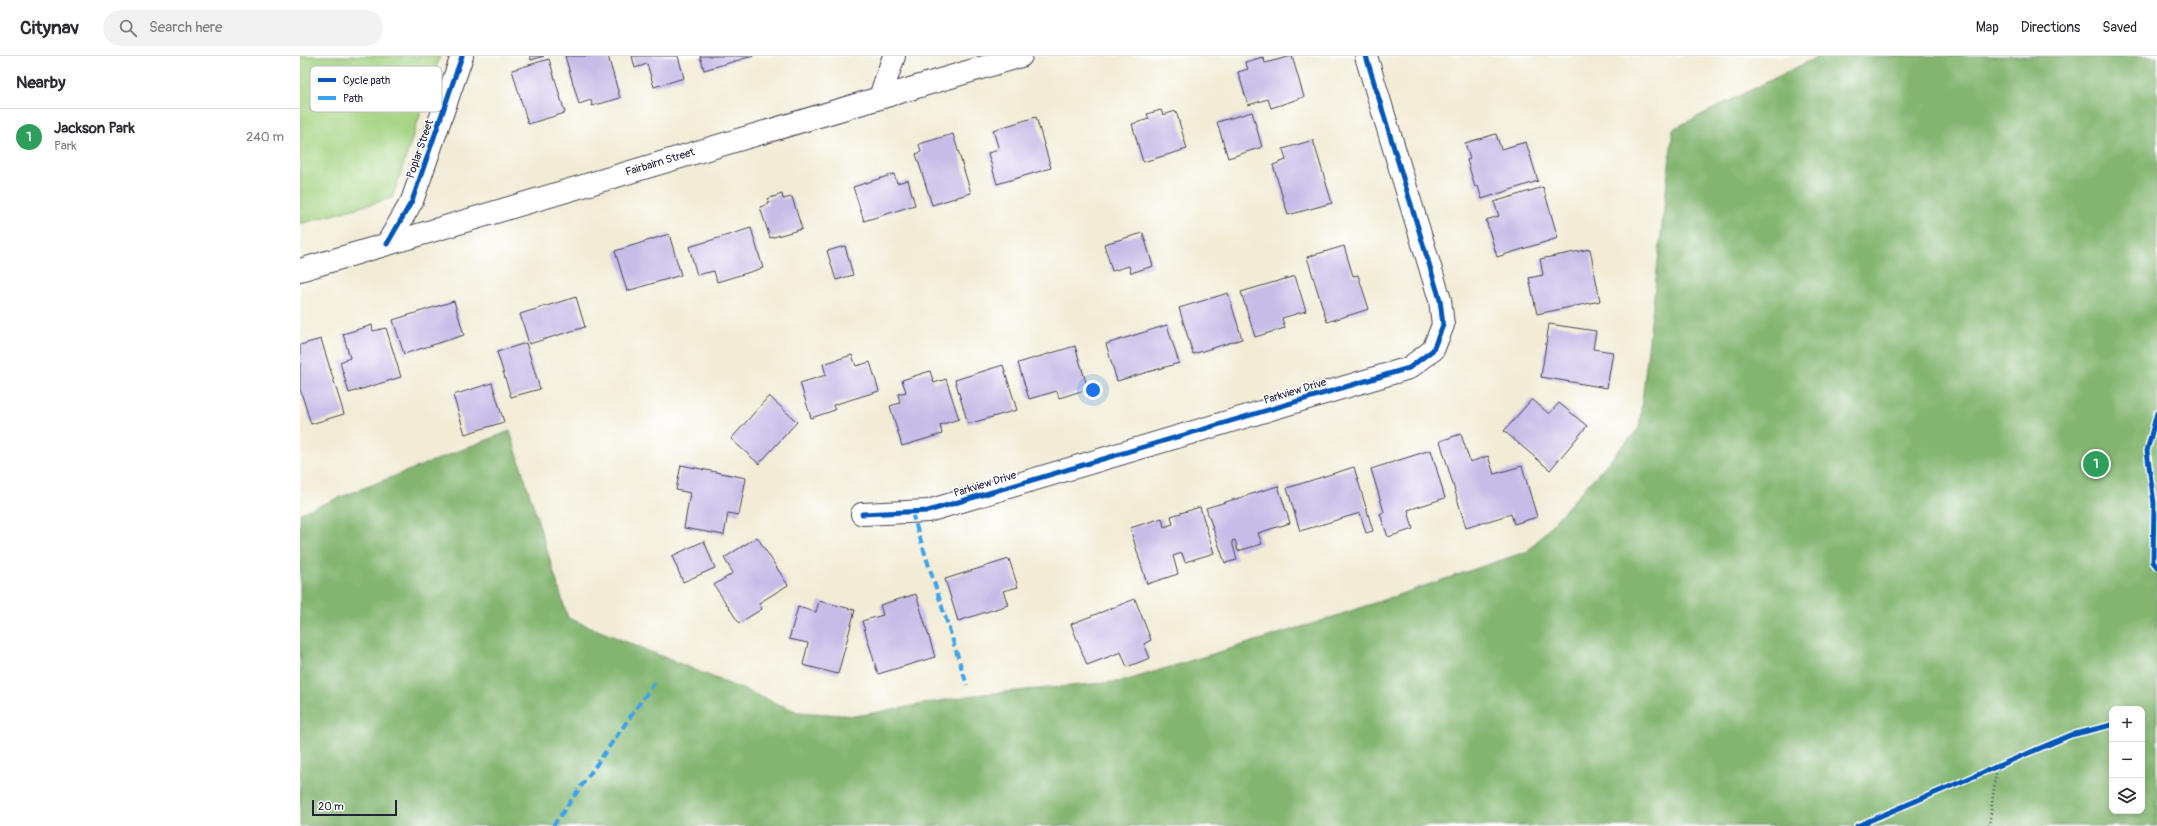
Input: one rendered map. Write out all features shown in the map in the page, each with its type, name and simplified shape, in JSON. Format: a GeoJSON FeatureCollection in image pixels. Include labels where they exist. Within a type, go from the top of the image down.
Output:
{"type":"FeatureCollection","features":[{"type":"Feature","properties":{"kind":"street","name":"Poplar Street"},"geometry":{"type":"LineString","coordinates":[[387,244],[412,201],[462,56]]}},
{"type":"Feature","properties":{"kind":"street"},"geometry":{"type":"LineString","coordinates":[[880,97],[894,56]]}},
{"type":"Feature","properties":{"kind":"street","name":"Fairbairn Street"},"geometry":{"type":"LineString","coordinates":[[300,270],[1021,56]]}},
{"type":"Feature","properties":{"kind":"street","name":"Parkview Drive"},"geometry":{"type":"LineString","coordinates":[[862,514],[928,511],[1409,368],[1433,350],[1443,325],[1440,300],[1366,56]]}},
{"type":"Feature","properties":{"kind":"path"},"geometry":{"type":"LineString","coordinates":[[1990,769],[2005,763]]}},
{"type":"Feature","properties":{"kind":"path"},"geometry":{"type":"LineString","coordinates":[[1989,826],[1997,766]]}},
{"type":"Feature","properties":{"kind":"green space"},"geometry":{"type":"Polygon","coordinates":[[[300,56],[440,56],[437,66],[310,66],[310,112],[421,112],[392,198],[300,224],[300,56]]]}},
{"type":"Feature","properties":{"kind":"green space"},"geometry":{"type":"Polygon","coordinates":[[[1819,56],[2157,56],[2157,826],[300,826],[300,513],[510,431],[568,618],[798,712],[856,716],[974,695],[1124,681],[1321,621],[1528,551],[1639,428],[1673,129],[1819,56]]]}},
{"type":"Feature","properties":{"kind":"building"},"geometry":{"type":"Polygon","coordinates":[[[530,56],[544,56],[531,60],[530,56]]]}},
{"type":"Feature","properties":{"kind":"building"},"geometry":{"type":"Polygon","coordinates":[[[565,56],[608,56],[620,98],[592,106],[591,100],[579,104],[565,56]]]}},
{"type":"Feature","properties":{"kind":"building"},"geometry":{"type":"Polygon","coordinates":[[[632,56],[678,56],[684,78],[654,87],[647,64],[635,68],[632,56]]]}},
{"type":"Feature","properties":{"kind":"building"},"geometry":{"type":"Polygon","coordinates":[[[700,56],[753,56],[704,70],[700,56]]]}},
{"type":"Feature","properties":{"kind":"building"},"geometry":{"type":"Polygon","coordinates":[[[1292,56],[1304,97],[1271,108],[1268,99],[1248,105],[1238,72],[1248,69],[1245,62],[1263,57],[1265,63],[1292,56]]]}},
{"type":"Feature","properties":{"kind":"building"},"geometry":{"type":"Polygon","coordinates":[[[549,59],[565,113],[528,124],[512,70],[549,59]]]}},
{"type":"Feature","properties":{"kind":"building"},"geometry":{"type":"Polygon","coordinates":[[[1161,110],[1163,115],[1176,111],[1187,149],[1143,162],[1132,124],[1149,119],[1147,114],[1161,110]]]}},
{"type":"Feature","properties":{"kind":"building"},"geometry":{"type":"Polygon","coordinates":[[[1252,112],[1262,147],[1228,158],[1217,122],[1252,112]]]}},
{"type":"Feature","properties":{"kind":"building"},"geometry":{"type":"Polygon","coordinates":[[[1036,117],[1051,168],[997,184],[988,153],[999,150],[993,130],[1036,117]]]}},
{"type":"Feature","properties":{"kind":"building"},"geometry":{"type":"Polygon","coordinates":[[[953,134],[971,193],[932,205],[916,154],[921,152],[919,144],[953,134]]]}},
{"type":"Feature","properties":{"kind":"building"},"geometry":{"type":"Polygon","coordinates":[[[1496,134],[1501,149],[1526,142],[1538,181],[1482,199],[1478,186],[1475,187],[1467,160],[1470,159],[1465,143],[1496,134]]]}},
{"type":"Feature","properties":{"kind":"building"},"geometry":{"type":"Polygon","coordinates":[[[1313,140],[1332,203],[1288,215],[1273,165],[1286,160],[1283,149],[1313,140]]]}},
{"type":"Feature","properties":{"kind":"building"},"geometry":{"type":"Polygon","coordinates":[[[894,174],[897,183],[908,180],[915,205],[864,221],[853,187],[894,174]]]}},
{"type":"Feature","properties":{"kind":"building"},"geometry":{"type":"Polygon","coordinates":[[[1543,187],[1558,238],[1497,257],[1486,220],[1499,216],[1494,202],[1543,187]]]}},
{"type":"Feature","properties":{"kind":"building"},"geometry":{"type":"Polygon","coordinates":[[[782,194],[783,199],[792,197],[802,229],[770,238],[760,207],[769,204],[767,199],[782,194]]]}},
{"type":"Feature","properties":{"kind":"building"},"geometry":{"type":"Polygon","coordinates":[[[751,228],[763,268],[717,282],[714,271],[697,275],[689,247],[751,228]]]}},
{"type":"Feature","properties":{"kind":"building"},"geometry":{"type":"Polygon","coordinates":[[[1143,233],[1153,266],[1131,273],[1129,266],[1112,271],[1104,244],[1143,233]]]}},
{"type":"Feature","properties":{"kind":"building"},"geometry":{"type":"Polygon","coordinates":[[[669,234],[681,275],[627,291],[615,251],[669,234]]]}},
{"type":"Feature","properties":{"kind":"building"},"geometry":{"type":"Polygon","coordinates":[[[845,246],[853,275],[836,280],[827,251],[845,246]]]}},
{"type":"Feature","properties":{"kind":"building"},"geometry":{"type":"Polygon","coordinates":[[[1344,246],[1353,276],[1358,275],[1369,309],[1327,322],[1307,257],[1344,246]]]}},
{"type":"Feature","properties":{"kind":"building"},"geometry":{"type":"Polygon","coordinates":[[[1590,249],[1600,301],[1537,314],[1529,278],[1543,275],[1540,259],[1590,249]]]}},
{"type":"Feature","properties":{"kind":"building"},"geometry":{"type":"Polygon","coordinates":[[[1295,276],[1306,311],[1282,318],[1285,328],[1255,337],[1241,292],[1295,276]]]}},
{"type":"Feature","properties":{"kind":"building"},"geometry":{"type":"Polygon","coordinates":[[[1228,293],[1242,339],[1193,354],[1179,308],[1228,293]]]}},
{"type":"Feature","properties":{"kind":"building"},"geometry":{"type":"Polygon","coordinates":[[[576,297],[585,327],[529,344],[520,314],[576,297]]]}},
{"type":"Feature","properties":{"kind":"building"},"geometry":{"type":"Polygon","coordinates":[[[454,301],[464,335],[404,354],[393,320],[454,301]]]}},
{"type":"Feature","properties":{"kind":"building"},"geometry":{"type":"Polygon","coordinates":[[[1549,324],[1596,331],[1593,349],[1613,352],[1607,388],[1541,377],[1549,324]]]}},
{"type":"Feature","properties":{"kind":"building"},"geometry":{"type":"Polygon","coordinates":[[[372,325],[373,331],[386,328],[401,377],[349,393],[340,362],[350,358],[343,334],[372,325]]]}},
{"type":"Feature","properties":{"kind":"building"},"geometry":{"type":"Polygon","coordinates":[[[1167,325],[1179,363],[1117,381],[1106,344],[1167,325]]]}},
{"type":"Feature","properties":{"kind":"building"},"geometry":{"type":"Polygon","coordinates":[[[321,339],[344,414],[311,424],[300,389],[300,345],[321,339]]]}},
{"type":"Feature","properties":{"kind":"building"},"geometry":{"type":"Polygon","coordinates":[[[526,343],[540,389],[511,397],[497,352],[526,343]]]}},
{"type":"Feature","properties":{"kind":"building"},"geometry":{"type":"Polygon","coordinates":[[[1075,346],[1088,389],[1059,398],[1057,391],[1029,399],[1018,363],[1075,346]]]}},
{"type":"Feature","properties":{"kind":"building"},"geometry":{"type":"Polygon","coordinates":[[[852,355],[856,366],[870,362],[879,391],[833,405],[835,410],[811,418],[800,383],[826,375],[823,364],[852,355]]]}},
{"type":"Feature","properties":{"kind":"building"},"geometry":{"type":"Polygon","coordinates":[[[1003,365],[1017,410],[968,424],[955,380],[1003,365]]]}},
{"type":"Feature","properties":{"kind":"building"},"geometry":{"type":"Polygon","coordinates":[[[930,371],[934,383],[946,379],[959,419],[940,425],[942,434],[902,446],[890,406],[900,403],[898,394],[906,392],[902,380],[930,371]]]}},
{"type":"Feature","properties":{"kind":"building"},"geometry":{"type":"Polygon","coordinates":[[[492,383],[504,422],[465,434],[453,395],[492,383]]]}},
{"type":"Feature","properties":{"kind":"building"},"geometry":{"type":"Polygon","coordinates":[[[769,396],[797,422],[759,464],[731,439],[769,396]]]}},
{"type":"Feature","properties":{"kind":"building"},"geometry":{"type":"Polygon","coordinates":[[[1532,399],[1549,414],[1559,403],[1587,426],[1550,470],[1504,431],[1532,399]]]}},
{"type":"Feature","properties":{"kind":"building"},"geometry":{"type":"Polygon","coordinates":[[[1461,434],[1470,462],[1488,456],[1494,474],[1522,466],[1537,517],[1514,524],[1511,514],[1466,528],[1440,441],[1461,434]]]}},
{"type":"Feature","properties":{"kind":"building"},"geometry":{"type":"Polygon","coordinates":[[[1431,450],[1445,498],[1408,510],[1413,529],[1388,537],[1380,514],[1384,512],[1371,469],[1431,450]]]}},
{"type":"Feature","properties":{"kind":"building"},"geometry":{"type":"Polygon","coordinates":[[[681,465],[746,478],[739,515],[728,513],[724,535],[684,528],[690,493],[676,490],[681,465]]]}},
{"type":"Feature","properties":{"kind":"building"},"geometry":{"type":"Polygon","coordinates":[[[1354,467],[1373,531],[1366,533],[1360,513],[1300,531],[1287,488],[1354,467]]]}},
{"type":"Feature","properties":{"kind":"building"},"geometry":{"type":"Polygon","coordinates":[[[1278,486],[1290,523],[1258,533],[1262,544],[1238,551],[1235,540],[1232,541],[1237,560],[1225,563],[1206,508],[1278,486]]]}},
{"type":"Feature","properties":{"kind":"building"},"geometry":{"type":"Polygon","coordinates":[[[1200,507],[1214,553],[1185,562],[1182,553],[1173,556],[1178,574],[1147,584],[1130,528],[1162,518],[1164,527],[1173,524],[1171,516],[1200,507]]]}},
{"type":"Feature","properties":{"kind":"building"},"geometry":{"type":"Polygon","coordinates":[[[757,537],[788,585],[759,603],[762,609],[739,623],[714,585],[733,573],[724,558],[757,537]]]}},
{"type":"Feature","properties":{"kind":"building"},"geometry":{"type":"Polygon","coordinates":[[[704,541],[715,568],[683,582],[672,556],[704,541]]]}},
{"type":"Feature","properties":{"kind":"building"},"geometry":{"type":"Polygon","coordinates":[[[1009,559],[1018,587],[1003,591],[1008,605],[958,621],[945,579],[1009,559]]]}},
{"type":"Feature","properties":{"kind":"building"},"geometry":{"type":"Polygon","coordinates":[[[916,594],[935,657],[878,674],[862,621],[883,615],[880,605],[916,594]]]}},
{"type":"Feature","properties":{"kind":"building"},"geometry":{"type":"Polygon","coordinates":[[[1135,599],[1151,640],[1144,644],[1150,658],[1127,667],[1121,652],[1087,665],[1071,624],[1135,599]]]}},
{"type":"Feature","properties":{"kind":"building"},"geometry":{"type":"Polygon","coordinates":[[[819,601],[855,610],[838,674],[803,665],[808,643],[789,639],[798,607],[816,612],[819,601]]]}},
{"type":"Feature","properties":{"kind":"marked path"},"geometry":{"type":"LineString","coordinates":[[912,513],[967,685]]}},
{"type":"Feature","properties":{"kind":"marked path"},"geometry":{"type":"LineString","coordinates":[[553,826],[657,679]]}},
{"type":"Feature","properties":{"kind":"cycle path"},"geometry":{"type":"LineString","coordinates":[[387,244],[412,201],[462,56]]}},
{"type":"Feature","properties":{"kind":"cycle path"},"geometry":{"type":"LineString","coordinates":[[862,514],[928,511],[1409,368],[1433,350],[1443,325],[1440,300],[1366,56]]}},
{"type":"Feature","properties":{"kind":"cycle path"},"geometry":{"type":"LineString","coordinates":[[2157,413],[2147,451],[2154,503],[2153,562],[2157,567]]}},
{"type":"Feature","properties":{"kind":"cycle path"},"geometry":{"type":"LineString","coordinates":[[1857,826],[2071,735],[2109,726]]}},
{"type":"Feature","properties":{"kind":"place","name":"Jackson Park"},"geometry":{"type":"Point","coordinates":[2096,464]}}]}
